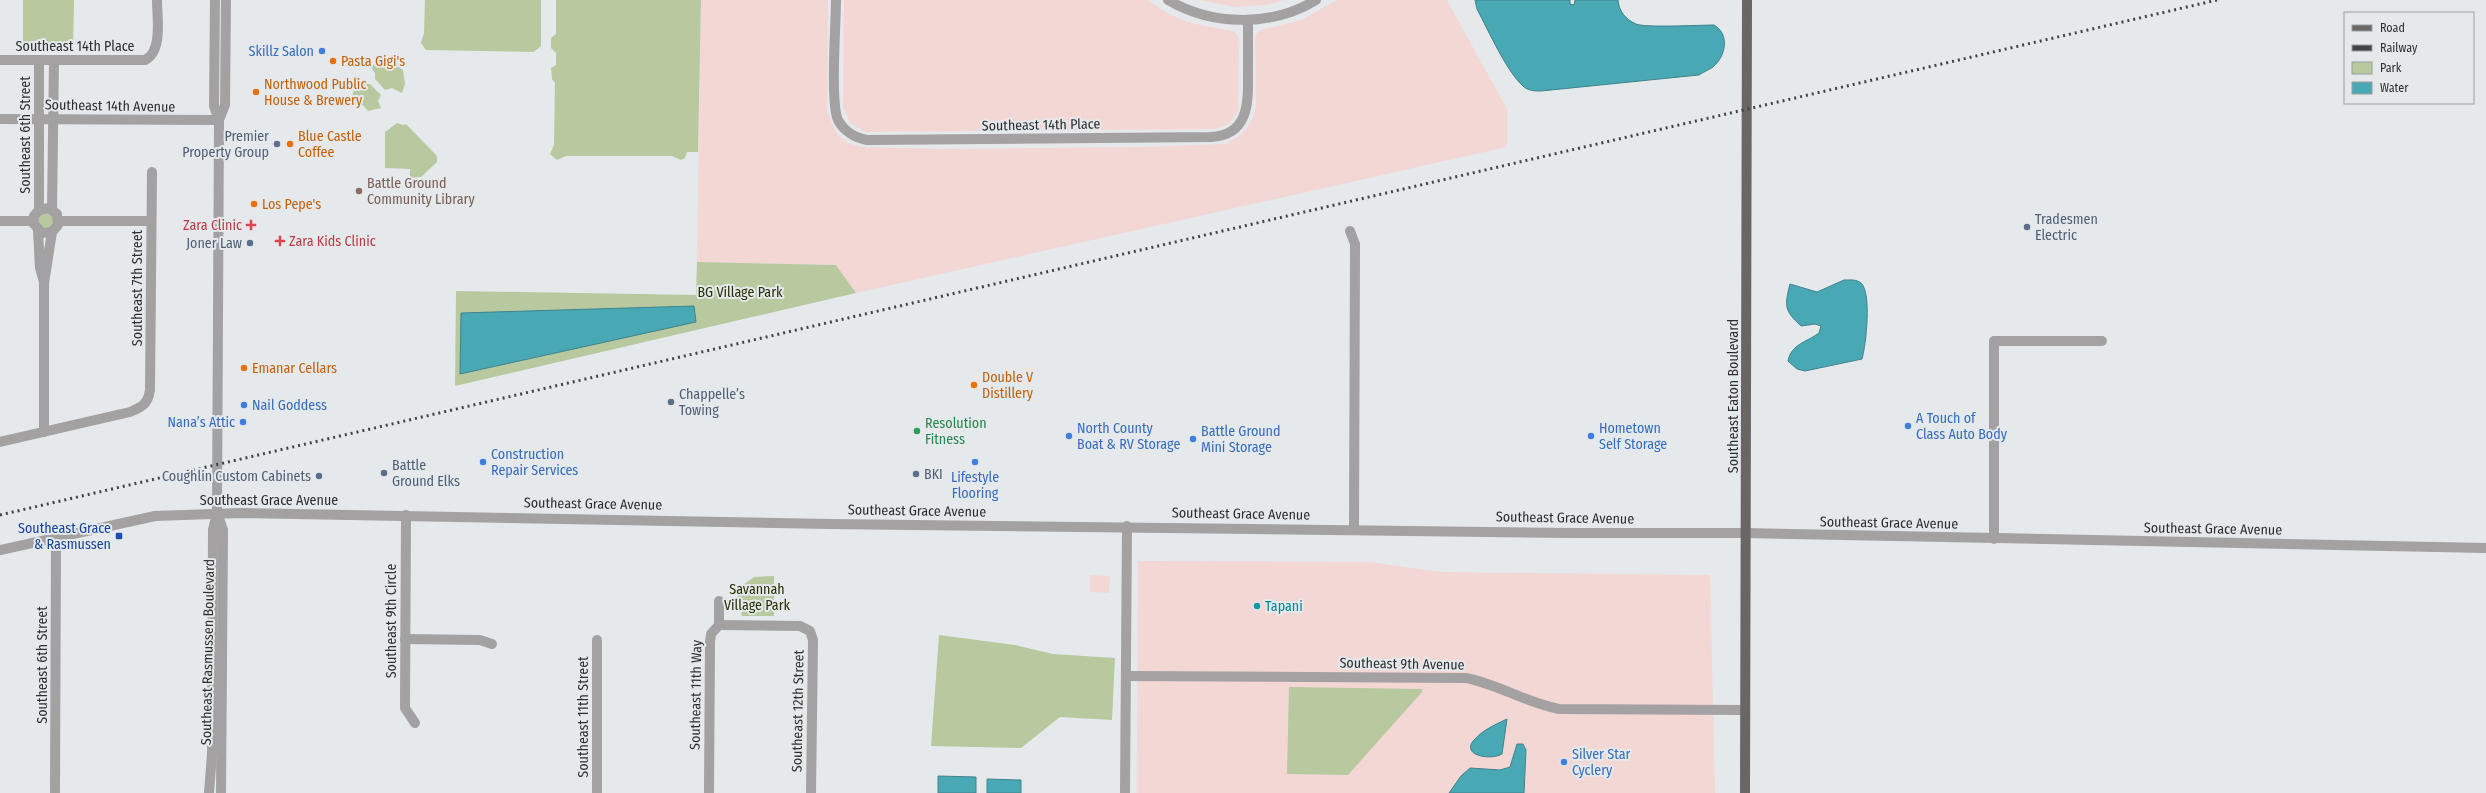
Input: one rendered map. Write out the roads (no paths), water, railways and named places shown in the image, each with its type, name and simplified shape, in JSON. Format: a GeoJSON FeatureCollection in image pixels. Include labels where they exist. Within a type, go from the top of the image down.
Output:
{"type":"FeatureCollection","features":[{"type":"Feature","properties":{"kind":"main road","name":"Southeast Eaton Boulevard"},"geometry":{"type":"LineString","coordinates":[[1745,793],[1747,0]]}},
{"type":"Feature","properties":{"kind":"street","name":"Southeast 14th Place"},"geometry":{"type":"LineString","coordinates":[[0,60],[134,61],[150,57],[156,43],[157,0]]}},
{"type":"Feature","properties":{"kind":"street","name":"Southeast Rasmussen Boulevard"},"geometry":{"type":"LineString","coordinates":[[209,793],[212,754],[213,530],[217,513],[219,120],[214,106],[216,0]]}},
{"type":"Feature","properties":{"kind":"street","name":"Southeast Rasmussen Boulevard"},"geometry":{"type":"LineString","coordinates":[[219,120],[225,105],[226,0]]}},
{"type":"Feature","properties":{"kind":"street","name":"Southeast 14th Place"},"geometry":{"type":"LineString","coordinates":[[836,0],[835,110],[839,122],[847,132],[859,138],[871,141],[1211,137],[1224,135],[1235,128],[1244,118],[1248,105],[1248,20]]}},
{"type":"Feature","properties":{"kind":"street"},"geometry":{"type":"LineString","coordinates":[[1168,0],[1210,17],[1248,20],[1277,16],[1316,0]]}},
{"type":"Feature","properties":{"kind":"street","name":"Southeast 6th Street"},"geometry":{"type":"LineString","coordinates":[[33,221],[39,210],[39,60]]}},
{"type":"Feature","properties":{"kind":"street","name":"Southeast 6th Street"},"geometry":{"type":"LineString","coordinates":[[52,210],[54,60]]}},
{"type":"Feature","properties":{"kind":"street","name":"Southeast 14th Avenue"},"geometry":{"type":"LineString","coordinates":[[0,119],[219,120]]}},
{"type":"Feature","properties":{"kind":"street","name":"Southeast 7th Street"},"geometry":{"type":"LineString","coordinates":[[44,432],[130,412],[146,404],[150,390],[152,172]]}},
{"type":"Feature","properties":{"kind":"street","name":"Southeast 6th Street"},"geometry":{"type":"LineString","coordinates":[[39,210],[46,208],[52,210],[57,214],[58,221]]}},
{"type":"Feature","properties":{"kind":"street"},"geometry":{"type":"LineString","coordinates":[[0,221],[33,221],[38,230],[40,268],[44,283]]}},
{"type":"Feature","properties":{"kind":"street"},"geometry":{"type":"LineString","coordinates":[[0,442],[44,432],[44,283],[52,232],[58,221],[151,221]]}},
{"type":"Feature","properties":{"kind":"street"},"geometry":{"type":"LineString","coordinates":[[38,230],[46,233],[52,232]]}},
{"type":"Feature","properties":{"kind":"street"},"geometry":{"type":"LineString","coordinates":[[1350,231],[1355,244],[1354,530]]}},
{"type":"Feature","properties":{"kind":"street"},"geometry":{"type":"LineString","coordinates":[[1994,539],[1994,340],[2102,340]]}},
{"type":"Feature","properties":{"kind":"street","name":"Southeast Rasmussen Boulevard"},"geometry":{"type":"LineString","coordinates":[[217,513],[223,530],[221,793]]}},
{"type":"Feature","properties":{"kind":"street","name":"Southeast Grace Avenue"},"geometry":{"type":"LineString","coordinates":[[0,550],[155,516],[217,513],[406,515],[830,524],[1746,533],[2486,548]]}},
{"type":"Feature","properties":{"kind":"street","name":"Southeast 9th Circle"},"geometry":{"type":"LineString","coordinates":[[406,515],[405,708],[415,723]]}},
{"type":"Feature","properties":{"kind":"street"},"geometry":{"type":"LineString","coordinates":[[1125,793],[1127,526]]}},
{"type":"Feature","properties":{"kind":"street","name":"Southeast 6th Street"},"geometry":{"type":"LineString","coordinates":[[55,793],[56,538]]}},
{"type":"Feature","properties":{"kind":"street","name":"Southeast 11th Way"},"geometry":{"type":"LineString","coordinates":[[709,793],[710,642],[711,634],[719,625],[719,601]]}},
{"type":"Feature","properties":{"kind":"street","name":"Southeast 12th Street"},"geometry":{"type":"LineString","coordinates":[[719,625],[800,626],[810,631],[813,640],[811,793]]}},
{"type":"Feature","properties":{"kind":"street"},"geometry":{"type":"LineString","coordinates":[[405,639],[480,640],[492,644]]}},
{"type":"Feature","properties":{"kind":"street","name":"Southeast 11th Street"},"geometry":{"type":"LineString","coordinates":[[597,640],[597,793]]}},
{"type":"Feature","properties":{"kind":"street","name":"Southeast 9th Avenue"},"geometry":{"type":"LineString","coordinates":[[1126,676],[1466,678],[1488,684],[1536,703],[1559,709],[1745,710]]}},
{"type":"Feature","properties":{"kind":"water"},"geometry":{"type":"Polygon","coordinates":[[[1475,0],[1570,0],[1570,4],[1574,5],[1575,0],[1618,0],[1623,14],[1636,24],[1661,26],[1714,25],[1719,29],[1724,39],[1723,51],[1721,57],[1713,67],[1699,75],[1541,91],[1527,89],[1517,80],[1504,61],[1477,9],[1475,0]]]}},
{"type":"Feature","properties":{"kind":"water"},"geometry":{"type":"Polygon","coordinates":[[[1844,280],[1855,280],[1861,283],[1866,297],[1867,320],[1862,359],[1805,371],[1797,369],[1788,361],[1792,351],[1800,344],[1819,333],[1821,326],[1815,324],[1801,326],[1789,312],[1787,308],[1787,298],[1790,284],[1817,292],[1844,280]]]}},
{"type":"Feature","properties":{"kind":"water"},"geometry":{"type":"Polygon","coordinates":[[[694,306],[696,322],[460,374],[461,313],[694,306]]]}},
{"type":"Feature","properties":{"kind":"water"},"geometry":{"type":"Polygon","coordinates":[[[1507,719],[1502,754],[1484,757],[1473,753],[1471,745],[1478,736],[1507,719]]]}},
{"type":"Feature","properties":{"kind":"water"},"geometry":{"type":"Polygon","coordinates":[[[1517,744],[1523,744],[1526,750],[1524,793],[1449,793],[1461,776],[1470,768],[1500,770],[1510,767],[1517,744]]]}},
{"type":"Feature","properties":{"kind":"water"},"geometry":{"type":"Polygon","coordinates":[[[938,776],[976,777],[976,793],[938,793],[938,776]]]}},
{"type":"Feature","properties":{"kind":"water"},"geometry":{"type":"Polygon","coordinates":[[[987,779],[1021,780],[1021,793],[987,793],[987,779]]]}},
{"type":"Feature","properties":{"kind":"railway"},"geometry":{"type":"LineString","coordinates":[[0,515],[2217,0]]}},
{"type":"Feature","properties":{"kind":"place","name":"Skillz Salon"},"geometry":{"type":"Point","coordinates":[322,51]}},
{"type":"Feature","properties":{"kind":"place","name":"Pasta Gigi's"},"geometry":{"type":"Point","coordinates":[333,61]}},
{"type":"Feature","properties":{"kind":"place","name":"Northwood Public House & Brewery"},"geometry":{"type":"Point","coordinates":[256,92]}},
{"type":"Feature","properties":{"kind":"place","name":"Premier Property Group"},"geometry":{"type":"Point","coordinates":[277,144]}},
{"type":"Feature","properties":{"kind":"place","name":"Blue Castle Coffee"},"geometry":{"type":"Point","coordinates":[290,144]}},
{"type":"Feature","properties":{"kind":"place","name":"Battle Ground Community Library"},"geometry":{"type":"Point","coordinates":[359,191]}},
{"type":"Feature","properties":{"kind":"place","name":"Los Pepe's"},"geometry":{"type":"Point","coordinates":[254,204]}},
{"type":"Feature","properties":{"kind":"place","name":"Zara Clinic"},"geometry":{"type":"Point","coordinates":[251,225]}},
{"type":"Feature","properties":{"kind":"place","name":"Tradesmen Electric"},"geometry":{"type":"Point","coordinates":[2027,227]}},
{"type":"Feature","properties":{"kind":"place","name":"Zara Kids Clinic"},"geometry":{"type":"Point","coordinates":[280,241]}},
{"type":"Feature","properties":{"kind":"place","name":"Joner Law"},"geometry":{"type":"Point","coordinates":[250,243]}},
{"type":"Feature","properties":{"kind":"place","name":"Emanar Cellars"},"geometry":{"type":"Point","coordinates":[244,368]}},
{"type":"Feature","properties":{"kind":"place","name":"Double V Distillery"},"geometry":{"type":"Point","coordinates":[974,385]}},
{"type":"Feature","properties":{"kind":"place","name":"Chappelle’s Towing"},"geometry":{"type":"Point","coordinates":[671,402]}},
{"type":"Feature","properties":{"kind":"place","name":"Nail Goddess"},"geometry":{"type":"Point","coordinates":[244,405]}},
{"type":"Feature","properties":{"kind":"place","name":"Nana’s Attic"},"geometry":{"type":"Point","coordinates":[243,422]}},
{"type":"Feature","properties":{"kind":"place","name":"A Touch of Class Auto Body"},"geometry":{"type":"Point","coordinates":[1908,426]}},
{"type":"Feature","properties":{"kind":"place","name":"Resolution Fitness"},"geometry":{"type":"Point","coordinates":[917,431]}},
{"type":"Feature","properties":{"kind":"place","name":"North County Boat & RV Storage"},"geometry":{"type":"Point","coordinates":[1069,436]}},
{"type":"Feature","properties":{"kind":"place","name":"Hometown Self Storage"},"geometry":{"type":"Point","coordinates":[1591,436]}},
{"type":"Feature","properties":{"kind":"place","name":"Battle Ground Mini Storage"},"geometry":{"type":"Point","coordinates":[1193,439]}},
{"type":"Feature","properties":{"kind":"place","name":"Construction Repair Services"},"geometry":{"type":"Point","coordinates":[483,462]}},
{"type":"Feature","properties":{"kind":"place","name":"Lifestyle Flooring"},"geometry":{"type":"Point","coordinates":[975,462]}},
{"type":"Feature","properties":{"kind":"place","name":"Battle Ground Elks"},"geometry":{"type":"Point","coordinates":[384,473]}},
{"type":"Feature","properties":{"kind":"place","name":"BKI"},"geometry":{"type":"Point","coordinates":[916,474]}},
{"type":"Feature","properties":{"kind":"place","name":"Coughlin Custom Cabinets"},"geometry":{"type":"Point","coordinates":[319,476]}},
{"type":"Feature","properties":{"kind":"place","name":"Southeast Grace & Rasmussen"},"geometry":{"type":"Point","coordinates":[119,536]}},
{"type":"Feature","properties":{"kind":"place","name":"Tapani"},"geometry":{"type":"Point","coordinates":[1257,606]}},
{"type":"Feature","properties":{"kind":"place","name":"Silver Star Cyclery"},"geometry":{"type":"Point","coordinates":[1564,762]}},
{"type":"Feature","properties":{"kind":"park label","name":"BG Village Park"},"geometry":{"type":"Point","coordinates":[740,292]}},
{"type":"Feature","properties":{"kind":"park label","name":"Savannah Village Park"},"geometry":{"type":"Point","coordinates":[757,598]}}]}
